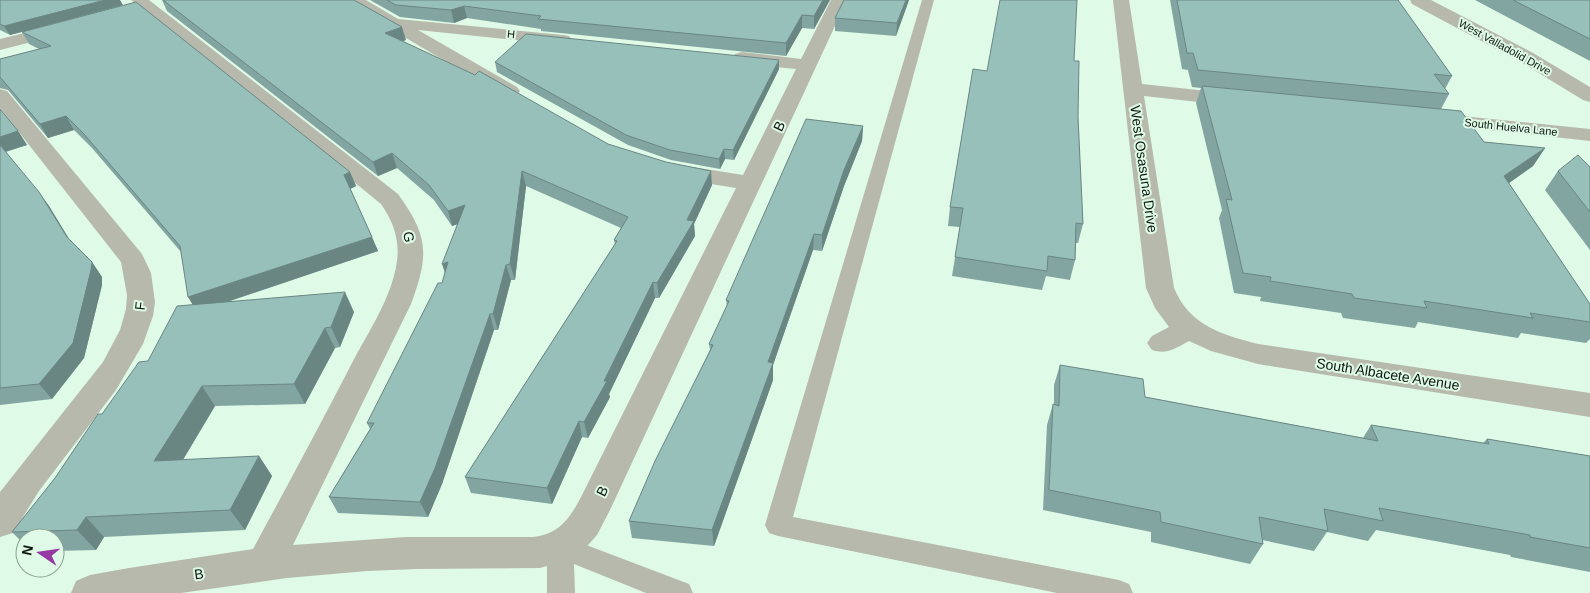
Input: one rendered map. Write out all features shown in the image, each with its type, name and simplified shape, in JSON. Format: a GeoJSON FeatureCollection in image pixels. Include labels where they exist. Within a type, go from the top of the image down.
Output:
{"type":"FeatureCollection","features":[{"type":"Feature","properties":{"kind":"street","name":"H"},"geometry":{"type":"LineString","coordinates":[[354,0],[526,100]]}},
{"type":"Feature","properties":{"kind":"street"},"geometry":{"type":"LineString","coordinates":[[832,0],[839,0]]}},
{"type":"Feature","properties":{"kind":"street","name":"B"},"geometry":{"type":"LineString","coordinates":[[90,593],[167,579],[263,566],[406,553],[522,554],[547,551],[568,543],[583,527],[592,510],[839,0]]}},
{"type":"Feature","properties":{"kind":"street","name":"West Osasuna Drive"},"geometry":{"type":"LineString","coordinates":[[1121,0],[1160,288],[1170,310],[1190,328]]}},
{"type":"Feature","properties":{"kind":"street","name":"West Valladolid Drive"},"geometry":{"type":"LineString","coordinates":[[1418,0],[1526,57],[1590,96]]}},
{"type":"Feature","properties":{"kind":"street","name":"G"},"geometry":{"type":"LineString","coordinates":[[146,4],[390,199],[406,225],[411,241],[412,260],[397,304],[263,566]]}},
{"type":"Feature","properties":{"kind":"street","name":"H"},"geometry":{"type":"LineString","coordinates":[[393,22],[581,42]]}},
{"type":"Feature","properties":{"kind":"street"},"geometry":{"type":"LineString","coordinates":[[0,46],[73,26]]}},
{"type":"Feature","properties":{"kind":"street"},"geometry":{"type":"LineString","coordinates":[[729,57],[808,65]]}},
{"type":"Feature","properties":{"kind":"street"},"geometry":{"type":"LineString","coordinates":[[1133,89],[1252,101]]}},
{"type":"Feature","properties":{"kind":"street","name":"F"},"geometry":{"type":"LineString","coordinates":[[0,95],[133,260],[141,292],[140,314],[131,338],[117,365],[29,478],[0,522]]}},
{"type":"Feature","properties":{"kind":"street","name":"South Huelva Lane"},"geometry":{"type":"LineString","coordinates":[[1411,117],[1590,135]]}},
{"type":"Feature","properties":{"kind":"street"},"geometry":{"type":"LineString","coordinates":[[658,166],[751,183]]}},
{"type":"Feature","properties":{"kind":"street"},"geometry":{"type":"LineString","coordinates":[[1162,343],[1190,328]]}},
{"type":"Feature","properties":{"kind":"street","name":"South Albacete Avenue"},"geometry":{"type":"LineString","coordinates":[[1190,328],[1220,344],[1258,354],[1590,405]]}},
{"type":"Feature","properties":{"kind":"lane"},"geometry":{"type":"LineString","coordinates":[[928,0],[778,525],[1119,593]]}},
{"type":"Feature","properties":{"kind":"lane"},"geometry":{"type":"LineString","coordinates":[[561,593],[560,547],[680,593]]}},
{"type":"Feature","properties":{"kind":"building"},"geometry":{"type":"Polygon","coordinates":[[[0,0],[105,0],[4,26],[0,24],[0,0]]]}},
{"type":"Feature","properties":{"kind":"building"},"geometry":{"type":"Polygon","coordinates":[[[163,0],[354,0],[402,27],[385,33],[475,75],[479,71],[608,144],[666,162],[711,171],[687,220],[694,221],[657,283],[653,282],[604,381],[607,381],[584,422],[579,421],[547,488],[465,477],[617,241],[614,240],[628,217],[522,171],[510,264],[506,265],[493,314],[490,314],[435,468],[420,502],[329,497],[374,423],[367,423],[438,283],[442,283],[448,262],[442,264],[465,205],[448,211],[429,185],[392,153],[373,162],[163,0]]]}},
{"type":"Feature","properties":{"kind":"building"},"geometry":{"type":"Polygon","coordinates":[[[387,0],[823,0],[814,16],[802,15],[786,43],[538,19],[541,16],[464,6],[451,10],[396,5],[387,0]]]}},
{"type":"Feature","properties":{"kind":"building"},"geometry":{"type":"Polygon","coordinates":[[[844,0],[906,0],[897,23],[835,18],[844,0]]]}},
{"type":"Feature","properties":{"kind":"building"},"geometry":{"type":"Polygon","coordinates":[[[1000,0],[1077,0],[1074,61],[1079,61],[1078,117],[1083,224],[1076,223],[1075,260],[1048,256],[1047,271],[955,257],[963,208],[950,207],[973,69],[987,71],[1000,0]]]}},
{"type":"Feature","properties":{"kind":"building"},"geometry":{"type":"Polygon","coordinates":[[[1177,0],[1398,0],[1452,76],[1434,74],[1449,94],[1198,70],[1193,53],[1187,53],[1177,0]]]}},
{"type":"Feature","properties":{"kind":"building"},"geometry":{"type":"Polygon","coordinates":[[[1513,0],[1590,0],[1590,39],[1513,0]]]}},
{"type":"Feature","properties":{"kind":"building"},"geometry":{"type":"Polygon","coordinates":[[[136,2],[350,172],[344,175],[372,237],[188,297],[180,246],[84,134],[66,116],[40,124],[0,77],[0,59],[51,46],[22,32],[136,2]]]}},
{"type":"Feature","properties":{"kind":"building"},"geometry":{"type":"Polygon","coordinates":[[[526,34],[779,60],[733,150],[724,149],[719,159],[670,150],[626,135],[495,62],[526,34]]]}},
{"type":"Feature","properties":{"kind":"building"},"geometry":{"type":"Polygon","coordinates":[[[1202,86],[1461,111],[1484,142],[1545,148],[1504,176],[1590,304],[1590,322],[1530,313],[1533,318],[1424,301],[1427,308],[1354,298],[1352,294],[1270,281],[1271,277],[1243,273],[1226,199],[1232,200],[1202,86]]]}},
{"type":"Feature","properties":{"kind":"building"},"geometry":{"type":"Polygon","coordinates":[[[0,109],[18,131],[0,137],[0,109]]]}},
{"type":"Feature","properties":{"kind":"building"},"geometry":{"type":"Polygon","coordinates":[[[806,119],[863,126],[844,170],[822,235],[814,234],[768,362],[773,363],[712,530],[629,521],[655,461],[713,345],[709,344],[729,301],[726,300],[806,119]]]}},
{"type":"Feature","properties":{"kind":"building"},"geometry":{"type":"Polygon","coordinates":[[[0,145],[39,192],[67,237],[92,262],[73,343],[39,384],[0,388],[0,145]]]}},
{"type":"Feature","properties":{"kind":"building"},"geometry":{"type":"Polygon","coordinates":[[[1578,155],[1590,167],[1590,212],[1558,171],[1578,155]]]}},
{"type":"Feature","properties":{"kind":"building"},"geometry":{"type":"Polygon","coordinates":[[[345,292],[331,327],[325,328],[294,384],[202,386],[154,461],[259,456],[230,510],[86,517],[77,530],[65,530],[65,528],[15,528],[55,478],[98,414],[102,414],[139,362],[148,361],[177,306],[345,292]]]}},
{"type":"Feature","properties":{"kind":"building"},"geometry":{"type":"Polygon","coordinates":[[[1060,365],[1143,379],[1145,397],[1378,441],[1371,425],[1489,444],[1487,439],[1590,456],[1590,548],[1530,537],[1530,535],[1379,508],[1383,521],[1324,509],[1328,531],[1259,517],[1263,544],[1161,522],[1160,512],[1049,490],[1053,404],[1059,406],[1060,365]]]}}]}
